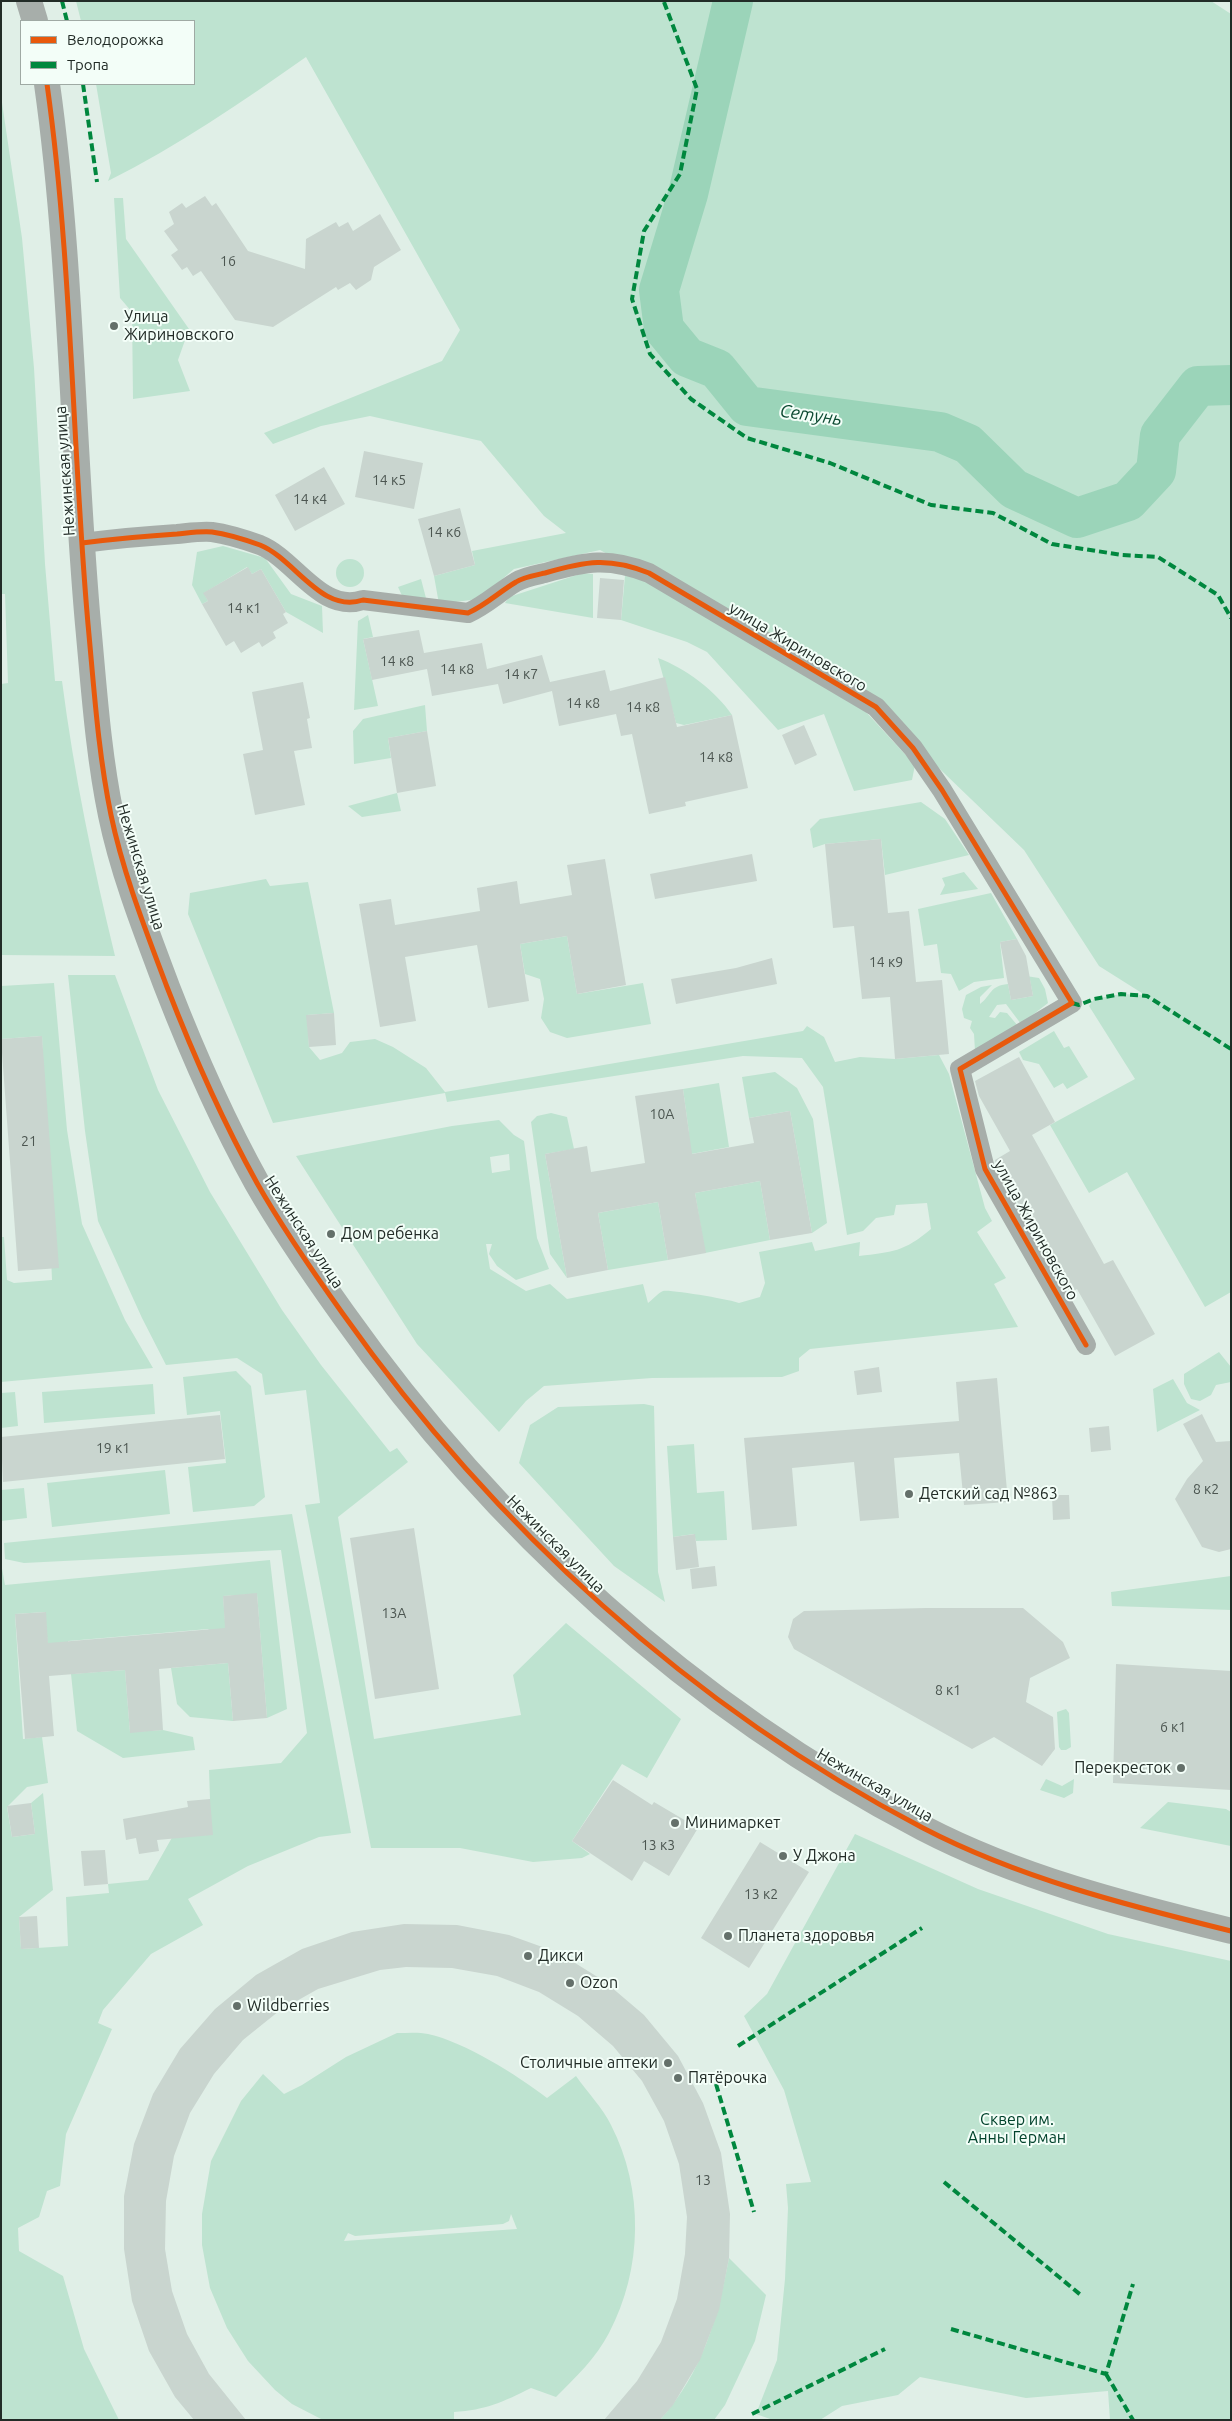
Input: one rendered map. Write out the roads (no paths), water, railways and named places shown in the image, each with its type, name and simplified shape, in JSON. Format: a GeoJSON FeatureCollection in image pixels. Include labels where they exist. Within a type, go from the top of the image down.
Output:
{"type":"FeatureCollection","features":[{"type":"Feature","properties":{"kind":"street"},"geometry":{"type":"LineString","coordinates":[[29,1],[35,20]]}},
{"type":"Feature","properties":{"kind":"street","name":"Нежинская улица"},"geometry":{"type":"LineString","coordinates":[[47,85],[60,200],[82,543],[98,737],[115,833],[157,961],[188,1043],[258,1184],[301,1255],[388,1377],[474,1480],[576,1583],[637,1636],[738,1715],[779,1744],[926,1830],[981,1855],[1049,1881],[1115,1902],[1231,1931]]}},
{"type":"Feature","properties":{"kind":"street","name":"улица Жириновского"},"geometry":{"type":"LineString","coordinates":[[82,543],[134,536],[211,532],[261,546],[291,565],[313,586],[342,603],[353,603],[363,600],[468,613],[483,606],[518,580],[599,560],[626,564],[649,573],[876,708],[913,748],[942,790],[1072,1003],[960,1070],[985,1168],[1086,1345]]}},
{"type":"Feature","properties":{"kind":"waterway","name":"Сетунь"},"geometry":{"type":"LineString","coordinates":[[733,1],[688,194],[659,290],[664,329],[687,357],[717,369],[747,406],[940,432],[968,444],[1014,489],[1077,518],[1128,501],[1156,471],[1160,435],[1198,386],[1231,385]]}},
{"type":"Feature","properties":{"kind":"place","name":"Улица Жириновского"},"geometry":{"type":"Point","coordinates":[114,326]}},
{"type":"Feature","properties":{"kind":"place","name":"Дом ребенка"},"geometry":{"type":"Point","coordinates":[331,1234]}},
{"type":"Feature","properties":{"kind":"place","name":"Детский сад №863"},"geometry":{"type":"Point","coordinates":[909,1494]}},
{"type":"Feature","properties":{"kind":"place","name":"Перекресток"},"geometry":{"type":"Point","coordinates":[1181,1768]}},
{"type":"Feature","properties":{"kind":"place","name":"Минимаркет"},"geometry":{"type":"Point","coordinates":[675,1823]}},
{"type":"Feature","properties":{"kind":"place","name":"У Джона"},"geometry":{"type":"Point","coordinates":[783,1856]}},
{"type":"Feature","properties":{"kind":"place","name":"Планета здоровья"},"geometry":{"type":"Point","coordinates":[728,1936]}},
{"type":"Feature","properties":{"kind":"place","name":"Дикси"},"geometry":{"type":"Point","coordinates":[528,1956]}},
{"type":"Feature","properties":{"kind":"place","name":"Ozon"},"geometry":{"type":"Point","coordinates":[570,1983]}},
{"type":"Feature","properties":{"kind":"place","name":"Wildberries"},"geometry":{"type":"Point","coordinates":[237,2006]}},
{"type":"Feature","properties":{"kind":"place","name":"Столичные аптеки"},"geometry":{"type":"Point","coordinates":[668,2063]}},
{"type":"Feature","properties":{"kind":"place","name":"Пятёрочка"},"geometry":{"type":"Point","coordinates":[678,2078]}},
{"type":"Feature","properties":{"kind":"park label","name":"Сквер им. Анны Герман"},"geometry":{"type":"Point","coordinates":[1017,2129]}}]}
